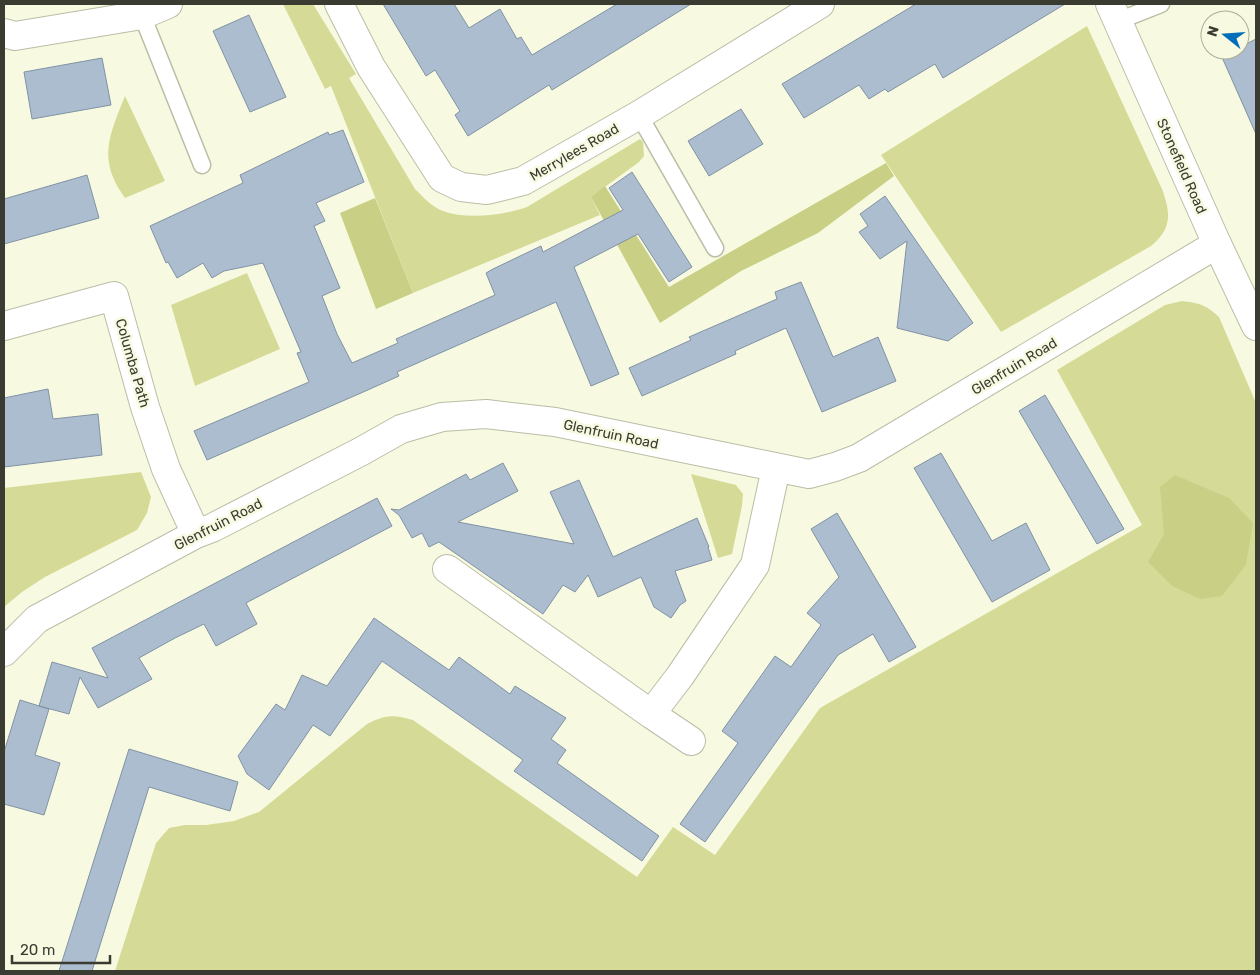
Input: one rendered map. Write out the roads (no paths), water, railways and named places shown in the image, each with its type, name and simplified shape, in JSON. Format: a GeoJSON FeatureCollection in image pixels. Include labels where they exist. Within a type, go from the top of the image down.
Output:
{"type":"FeatureCollection","features":[{"type":"Feature","properties":{"kind":"street"},"geometry":{"type":"LineString","coordinates":[[4,33],[15,36],[142,15],[168,4]]}},
{"type":"Feature","properties":{"kind":"street","name":"Merrylees Road"},"geometry":{"type":"LineString","coordinates":[[339,4],[371,67],[442,178],[460,187],[487,190],[523,181],[639,115],[802,8]]}},
{"type":"Feature","properties":{"kind":"street","name":"Stonefield Road"},"geometry":{"type":"LineString","coordinates":[[1114,13],[1217,244],[1256,326]]}},
{"type":"Feature","properties":{"kind":"street","name":"Glenfruin Road"},"geometry":{"type":"LineString","coordinates":[[4,652],[37,619],[196,534],[212,528],[401,429],[442,417],[486,414],[555,422],[809,474],[835,467],[859,458],[1217,244]]}},
{"type":"Feature","properties":{"kind":"street","name":"Columba Path"},"geometry":{"type":"LineString","coordinates":[[4,326],[114,296],[145,407],[166,469],[196,534]]}},
{"type":"Feature","properties":{"kind":"street"},"geometry":{"type":"LineString","coordinates":[[651,714],[680,676],[755,564],[776,468]]}},
{"type":"Feature","properties":{"kind":"street"},"geometry":{"type":"LineString","coordinates":[[447,568],[691,741]]}},
{"type":"Feature","properties":{"kind":"lane"},"geometry":{"type":"LineString","coordinates":[[1114,13],[1161,4]]}},
{"type":"Feature","properties":{"kind":"lane"},"geometry":{"type":"LineString","coordinates":[[142,15],[202,165]]}},
{"type":"Feature","properties":{"kind":"lane"},"geometry":{"type":"LineString","coordinates":[[639,115],[715,248]]}}]}
